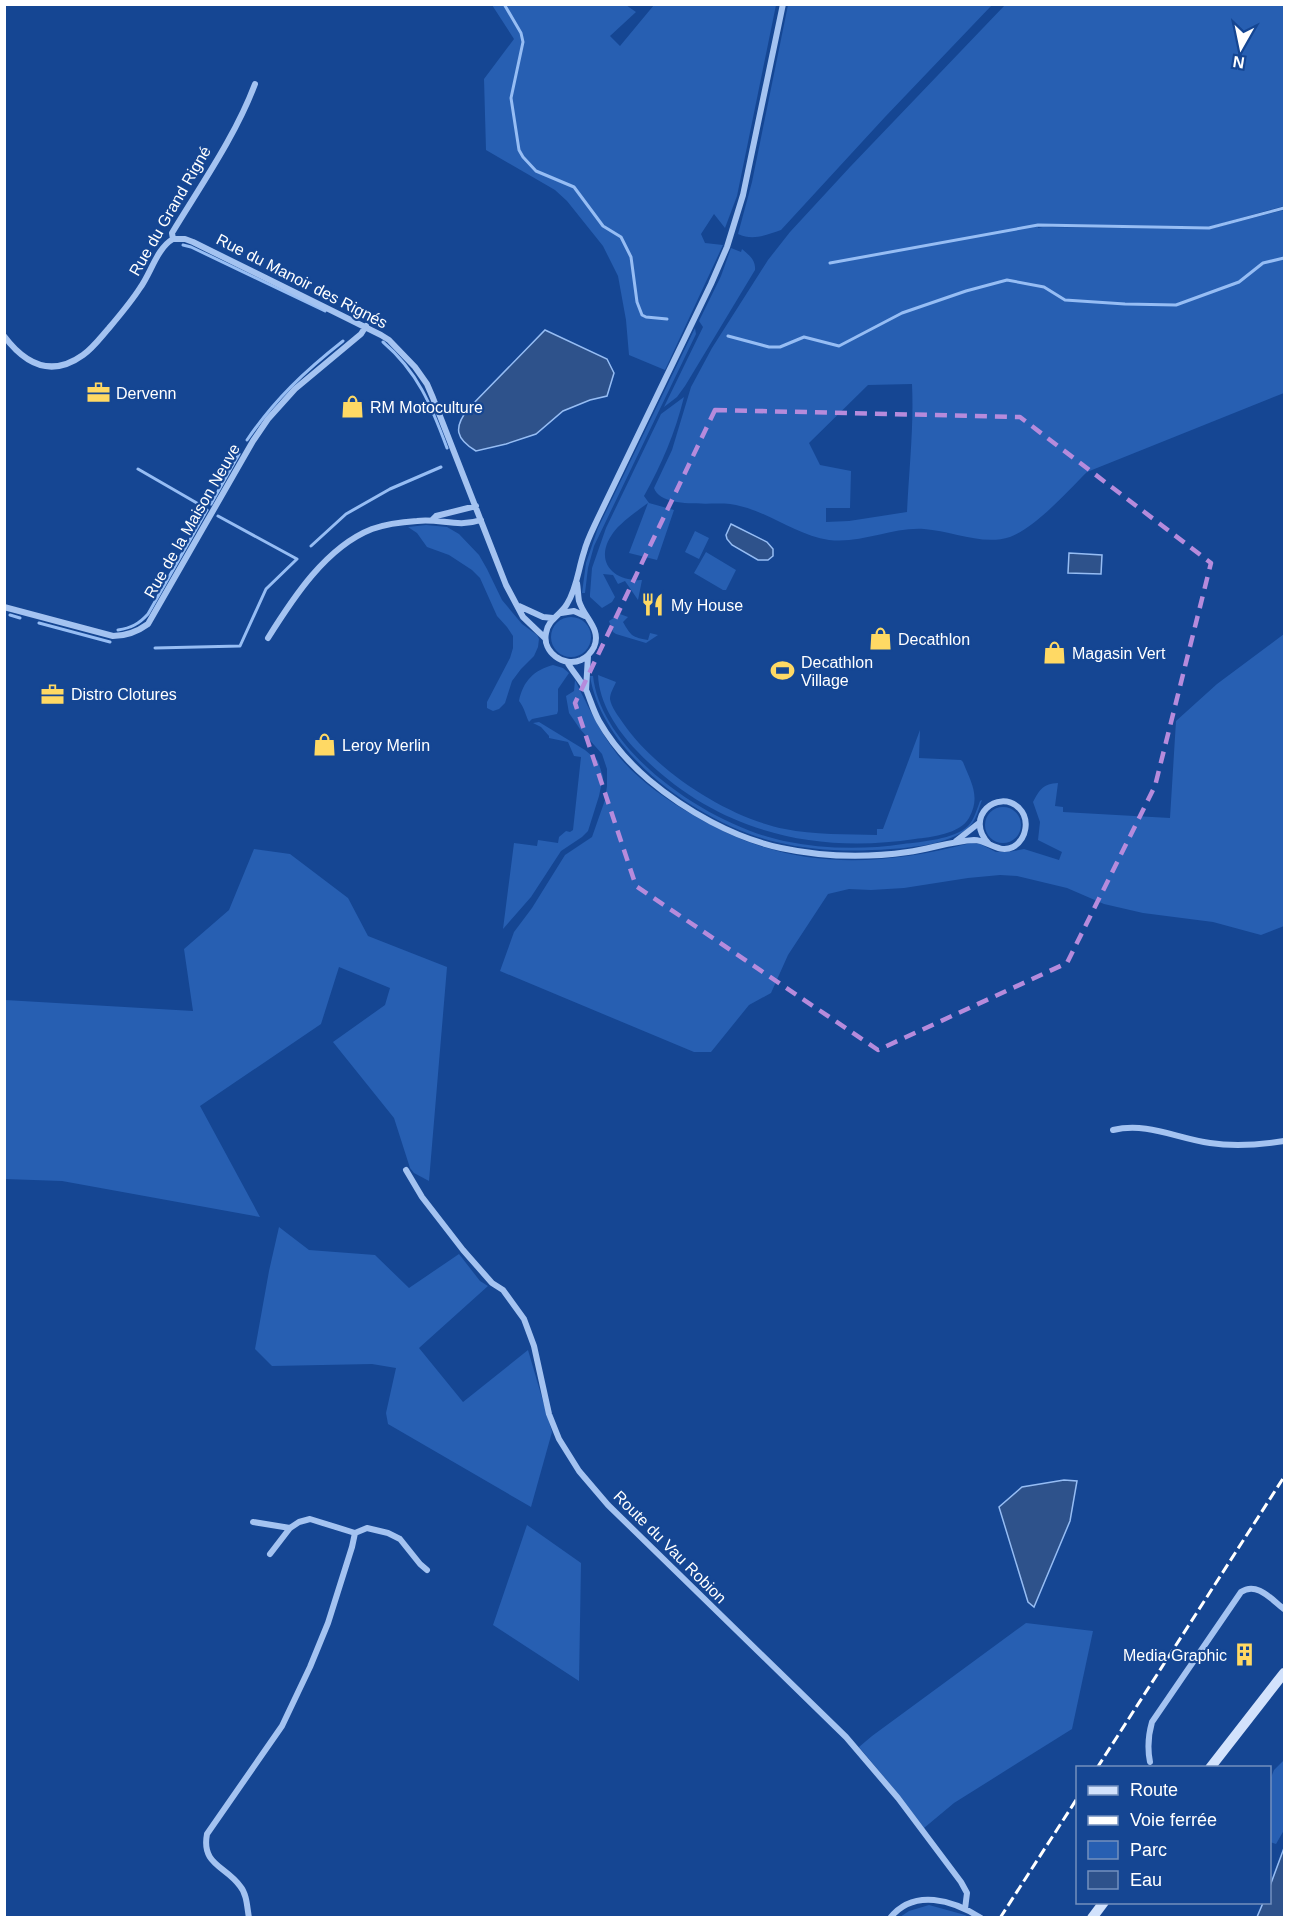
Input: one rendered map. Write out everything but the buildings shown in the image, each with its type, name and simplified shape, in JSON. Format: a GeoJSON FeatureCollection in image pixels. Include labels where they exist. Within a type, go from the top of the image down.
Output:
{"type":"FeatureCollection","features":[{"type":"Feature","properties":{"kind":"main road"},"geometry":{"type":"LineString","coordinates":[[1211,1766],[1284,1673]]}},
{"type":"Feature","properties":{"kind":"main road"},"geometry":{"type":"LineString","coordinates":[[1092,1917],[1102,1904]]}},
{"type":"Feature","properties":{"kind":"street"},"geometry":{"type":"LineString","coordinates":[[560,614],[577,583],[584,551],[598,518],[727,247],[743,195],[783,4]]}},
{"type":"Feature","properties":{"kind":"street","name":"Rue du Grand Rigné"},"geometry":{"type":"LineString","coordinates":[[4,336],[19,354],[38,365],[54,366],[79,358],[93,346],[140,288],[167,242],[174,239],[172,233],[220,153],[247,104],[255,84]]}},
{"type":"Feature","properties":{"kind":"street","name":"Rue du Manoir des Rignés"},"geometry":{"type":"LineString","coordinates":[[174,239],[193,242],[366,326],[389,340],[415,367],[427,384],[506,585],[523,616],[545,638]]}},
{"type":"Feature","properties":{"kind":"street","name":"Rue de la Maison Neuve"},"geometry":{"type":"LineString","coordinates":[[6,608],[113,636],[133,633],[148,624],[268,419],[295,389],[361,333],[366,326]]}},
{"type":"Feature","properties":{"kind":"street"},"geometry":{"type":"LineString","coordinates":[[433,519],[436,516],[476,506]]}},
{"type":"Feature","properties":{"kind":"street"},"geometry":{"type":"LineString","coordinates":[[268,638],[302,587],[345,544],[364,533],[383,526],[433,519],[457,524],[481,520]]}},
{"type":"Feature","properties":{"kind":"street"},"geometry":{"type":"LineString","coordinates":[[567,662],[580,661],[588,656],[596,643],[593,624],[579,602],[577,583]]}},
{"type":"Feature","properties":{"kind":"street"},"geometry":{"type":"LineString","coordinates":[[519,606],[553,618]]}},
{"type":"Feature","properties":{"kind":"street"},"geometry":{"type":"LineString","coordinates":[[587,617],[574,611],[553,618],[546,631],[545,638],[548,648],[553,655],[567,662],[586,691],[591,706],[607,733],[626,758],[665,792],[699,814],[747,837],[794,850],[842,856],[908,852],[956,841],[976,840],[1004,849],[1014,846],[1024,836],[1025,817],[1020,809],[1013,804],[997,802],[985,810],[979,823],[979,829],[989,844]]}},
{"type":"Feature","properties":{"kind":"street"},"geometry":{"type":"LineString","coordinates":[[586,691],[588,656]]}},
{"type":"Feature","properties":{"kind":"street"},"geometry":{"type":"LineString","coordinates":[[956,841],[979,823]]}},
{"type":"Feature","properties":{"kind":"street"},"geometry":{"type":"LineString","coordinates":[[1113,1130],[1127,1127],[1155,1129],[1207,1143],[1228,1146],[1284,1141]]}},
{"type":"Feature","properties":{"kind":"street","name":"Route du Vau Robion"},"geometry":{"type":"LineString","coordinates":[[406,1170],[422,1197],[463,1251],[492,1283],[503,1290],[524,1319],[534,1346],[549,1414],[559,1439],[579,1471],[608,1505],[859,1751],[898,1798],[961,1882],[967,1893],[965,1909]]}},
{"type":"Feature","properties":{"kind":"street"},"geometry":{"type":"LineString","coordinates":[[270,1554],[290,1528],[310,1519],[355,1533],[367,1528],[388,1533],[400,1539],[427,1570]]}},
{"type":"Feature","properties":{"kind":"street"},"geometry":{"type":"LineString","coordinates":[[253,1522],[290,1528]]}},
{"type":"Feature","properties":{"kind":"street"},"geometry":{"type":"LineString","coordinates":[[249,1917],[246,1898],[241,1886],[211,1860],[205,1845],[207,1834],[282,1726],[328,1623],[355,1533]]}},
{"type":"Feature","properties":{"kind":"street"},"geometry":{"type":"LineString","coordinates":[[1150,1762],[1147,1747],[1152,1722],[1241,1592],[1247,1588],[1256,1588],[1284,1609]]}},
{"type":"Feature","properties":{"kind":"street"},"geometry":{"type":"LineString","coordinates":[[890,1917],[904,1905],[924,1899],[940,1900],[981,1917]]}},
{"type":"Feature","properties":{"kind":"highlighted area"},"geometry":{"type":"Polygon","coordinates":[[[715,410],[1020,417],[1211,563],[1155,786],[1067,963],[878,1050],[636,886],[575,703],[715,410]]]}},
{"type":"Feature","properties":{"kind":"green space"},"geometry":{"type":"Polygon","coordinates":[[[492,5],[626,5],[636,12],[610,36],[620,46],[654,5],[776,5],[737,196],[725,228],[714,214],[701,234],[705,243],[723,245],[665,370],[629,355],[626,320],[618,276],[603,246],[567,201],[555,190],[486,150],[484,79],[514,39],[492,5]]]}},
{"type":"Feature","properties":{"kind":"green space"},"geometry":{"type":"Polygon","coordinates":[[[788,5],[992,5],[781,230],[760,237],[749,237],[738,234],[752,182],[788,5]]]}},
{"type":"Feature","properties":{"kind":"green space"},"geometry":{"type":"Polygon","coordinates":[[[1005,5],[1284,5],[1284,206],[1209,227],[1037,224],[1038,228],[1210,229],[1284,210],[1284,393],[1087,472],[1051,508],[1030,525],[1010,537],[1000,539],[978,539],[935,530],[912,529],[853,540],[829,540],[804,533],[743,507],[730,504],[676,502],[658,495],[654,488],[672,450],[691,387],[712,348],[768,260],[790,232],[1005,5]],[[912,384],[868,385],[809,443],[820,465],[851,471],[850,508],[826,508],[826,522],[849,521],[907,512],[912,384]]]}},
{"type":"Feature","properties":{"kind":"green space"},"geometry":{"type":"Polygon","coordinates":[[[731,248],[741,252],[742,249],[747,253],[753,261],[755,270],[685,386],[677,397],[664,407],[703,327],[699,321],[721,276],[731,248]]]}},
{"type":"Feature","properties":{"kind":"green space"},"geometry":{"type":"Polygon","coordinates":[[[695,328],[696,334],[594,546],[585,593],[582,593],[586,563],[598,528],[695,328]]]}},
{"type":"Feature","properties":{"kind":"green space"},"geometry":{"type":"Polygon","coordinates":[[[684,397],[667,448],[644,496],[649,503],[674,510],[657,560],[629,553],[648,503],[616,529],[607,543],[605,552],[609,568],[615,573],[632,580],[642,580],[638,600],[625,581],[618,584],[613,575],[603,574],[615,597],[612,602],[602,608],[590,597],[590,594],[592,568],[606,528],[661,414],[684,397]]]}},
{"type":"Feature","properties":{"kind":"green space"},"geometry":{"type":"Polygon","coordinates":[[[426,525],[447,527],[459,534],[479,555],[502,600],[522,624],[539,639],[534,656],[512,681],[505,703],[499,709],[493,711],[487,708],[487,702],[510,658],[513,636],[497,616],[480,578],[449,555],[427,547],[417,533],[408,527],[426,525]]]}},
{"type":"Feature","properties":{"kind":"green space"},"geometry":{"type":"Polygon","coordinates":[[[695,531],[709,538],[699,559],[685,552],[695,531]]]}},
{"type":"Feature","properties":{"kind":"green space"},"geometry":{"type":"Polygon","coordinates":[[[706,552],[736,570],[726,590],[694,573],[706,552]]]}},
{"type":"Feature","properties":{"kind":"green space"},"geometry":{"type":"Polygon","coordinates":[[[620,614],[628,617],[623,622],[635,637],[648,640],[650,633],[658,635],[646,643],[616,634],[609,621],[620,614]]]}},
{"type":"Feature","properties":{"kind":"green space"},"geometry":{"type":"Polygon","coordinates":[[[571,617],[585,623],[591,637],[585,651],[571,657],[557,651],[551,637],[557,623],[571,617]]]}},
{"type":"Feature","properties":{"kind":"green space"},"geometry":{"type":"Polygon","coordinates":[[[1284,634],[1284,926],[1261,935],[1213,922],[1143,913],[1104,904],[1067,888],[1017,876],[968,878],[904,888],[849,889],[828,894],[788,955],[771,993],[749,1005],[711,1052],[694,1052],[500,971],[514,932],[565,855],[592,837],[605,800],[607,769],[602,754],[569,713],[566,696],[574,691],[575,680],[607,740],[637,775],[664,797],[693,815],[727,833],[761,846],[794,855],[862,860],[934,852],[971,843],[980,844],[996,852],[1024,849],[1059,860],[1062,852],[1038,840],[1040,822],[1033,802],[1042,788],[1058,783],[1055,806],[1063,807],[1063,812],[1170,818],[1176,721],[1217,684],[1284,634]]]}},
{"type":"Feature","properties":{"kind":"green space"},"geometry":{"type":"Polygon","coordinates":[[[553,665],[569,673],[558,689],[557,714],[532,719],[529,722],[519,701],[523,688],[535,673],[553,665]]]}},
{"type":"Feature","properties":{"kind":"green space"},"geometry":{"type":"Polygon","coordinates":[[[598,675],[616,682],[610,697],[613,709],[637,741],[654,758],[695,790],[740,815],[785,829],[831,834],[877,835],[877,829],[883,829],[920,730],[919,758],[961,760],[963,762],[974,790],[973,810],[965,823],[945,834],[876,843],[838,843],[800,839],[764,830],[730,817],[696,799],[665,777],[636,750],[610,716],[602,696],[598,675]]]}},
{"type":"Feature","properties":{"kind":"green space"},"geometry":{"type":"Polygon","coordinates":[[[590,676],[593,676],[601,705],[617,733],[638,759],[665,783],[694,803],[755,833],[799,844],[843,848],[928,841],[955,834],[968,826],[982,800],[975,819],[964,831],[945,840],[910,847],[861,850],[818,849],[776,842],[747,833],[717,820],[688,803],[635,759],[614,733],[599,705],[590,676]]]}},
{"type":"Feature","properties":{"kind":"green space"},"geometry":{"type":"Polygon","coordinates":[[[539,722],[585,750],[598,761],[603,777],[588,831],[561,851],[531,897],[503,929],[514,843],[537,846],[538,840],[558,843],[559,837],[566,831],[573,830],[581,757],[574,756],[568,742],[549,738],[541,727],[533,723],[539,722]]]}},
{"type":"Feature","properties":{"kind":"green space"},"geometry":{"type":"Polygon","coordinates":[[[1003,807],[1015,813],[1021,825],[1015,837],[1003,843],[991,837],[985,825],[991,813],[1003,807]]]}},
{"type":"Feature","properties":{"kind":"green space"},"geometry":{"type":"Polygon","coordinates":[[[254,849],[290,854],[348,898],[368,936],[447,967],[429,1181],[414,1173],[410,1168],[394,1118],[333,1042],[385,1005],[390,988],[339,967],[321,1024],[200,1106],[260,1217],[62,1181],[5,1179],[5,1000],[193,1011],[184,949],[229,910],[254,849]]]}},
{"type":"Feature","properties":{"kind":"green space"},"geometry":{"type":"Polygon","coordinates":[[[279,1227],[309,1250],[375,1255],[409,1288],[459,1254],[480,1281],[488,1286],[419,1348],[463,1402],[528,1350],[552,1432],[531,1507],[388,1424],[386,1413],[396,1368],[372,1364],[272,1366],[255,1349],[279,1227]]]}},
{"type":"Feature","properties":{"kind":"green space"},"geometry":{"type":"Polygon","coordinates":[[[527,1525],[581,1563],[579,1681],[493,1625],[527,1525]]]}},
{"type":"Feature","properties":{"kind":"green space"},"geometry":{"type":"Polygon","coordinates":[[[1026,1623],[1093,1631],[1072,1729],[954,1803],[924,1828],[859,1747],[1026,1623]]]}},
{"type":"Feature","properties":{"kind":"green space"},"geometry":{"type":"Polygon","coordinates":[[[1284,1760],[1284,1830],[1276,1844],[1271,1842],[1271,1778],[1274,1770],[1284,1760]]]}},
{"type":"Feature","properties":{"kind":"green space"},"geometry":{"type":"Polygon","coordinates":[[[929,1905],[969,1917],[900,1917],[909,1911],[929,1905]]]}},
{"type":"Feature","properties":{"kind":"water"},"geometry":{"type":"Polygon","coordinates":[[[545,330],[607,359],[614,373],[607,396],[563,411],[536,434],[476,451],[469,447],[459,433],[463,416],[545,330]]]}},
{"type":"Feature","properties":{"kind":"water"},"geometry":{"type":"Polygon","coordinates":[[[731,524],[767,542],[773,549],[773,556],[768,560],[758,560],[732,545],[726,535],[731,524]]]}},
{"type":"Feature","properties":{"kind":"water"},"geometry":{"type":"Polygon","coordinates":[[[1069,553],[1102,555],[1101,574],[1068,573],[1069,553]]]}},
{"type":"Feature","properties":{"kind":"water"},"geometry":{"type":"Polygon","coordinates":[[[1064,1480],[1077,1481],[1070,1521],[1034,1607],[1028,1602],[999,1507],[1022,1487],[1064,1480]]]}},
{"type":"Feature","properties":{"kind":"water"},"geometry":{"type":"Polygon","coordinates":[[[1284,1848],[1284,1917],[1257,1917],[1263,1904],[1271,1904],[1271,1883],[1284,1848]]]}},
{"type":"Feature","properties":{"kind":"waterway"},"geometry":{"type":"LineString","coordinates":[[504,4],[521,33],[523,42],[511,98],[519,150],[536,171],[574,187],[603,226],[621,237],[631,257],[637,302],[642,315],[667,319]]}},
{"type":"Feature","properties":{"kind":"waterway"},"geometry":{"type":"LineString","coordinates":[[830,263],[1038,225],[1209,228],[1284,208]]}},
{"type":"Feature","properties":{"kind":"waterway"},"geometry":{"type":"LineString","coordinates":[[183,245],[325,311]]}},
{"type":"Feature","properties":{"kind":"waterway"},"geometry":{"type":"LineString","coordinates":[[728,336],[769,347],[780,347],[804,337],[839,346],[902,313],[1007,280],[1044,287],[1065,300],[1176,305],[1239,282],[1263,263],[1284,258]]}},
{"type":"Feature","properties":{"kind":"waterway"},"geometry":{"type":"LineString","coordinates":[[247,440],[268,411],[291,386],[343,341]]}},
{"type":"Feature","properties":{"kind":"waterway"},"geometry":{"type":"LineString","coordinates":[[383,342],[406,365],[422,390],[447,448]]}},
{"type":"Feature","properties":{"kind":"waterway"},"geometry":{"type":"LineString","coordinates":[[211,504],[239,454]]}},
{"type":"Feature","properties":{"kind":"waterway"},"geometry":{"type":"LineString","coordinates":[[311,546],[346,514],[390,489],[441,467]]}},
{"type":"Feature","properties":{"kind":"waterway"},"geometry":{"type":"LineString","coordinates":[[138,469],[202,506]]}},
{"type":"Feature","properties":{"kind":"waterway"},"geometry":{"type":"LineString","coordinates":[[118,630],[134,625],[148,614],[207,510]]}},
{"type":"Feature","properties":{"kind":"waterway"},"geometry":{"type":"LineString","coordinates":[[155,648],[240,646],[266,589],[297,559],[218,516]]}},
{"type":"Feature","properties":{"kind":"waterway"},"geometry":{"type":"LineString","coordinates":[[10,615],[20,618]]}},
{"type":"Feature","properties":{"kind":"waterway"},"geometry":{"type":"LineString","coordinates":[[39,623],[110,642]]}},
{"type":"Feature","properties":{"kind":"railway"},"geometry":{"type":"LineString","coordinates":[[1098,1766],[1284,1477]]}},
{"type":"Feature","properties":{"kind":"railway"},"geometry":{"type":"LineString","coordinates":[[1000,1918],[1076,1800]]}},
{"type":"Feature","properties":{"kind":"place","name":"Dervenn"},"geometry":{"type":"Point","coordinates":[98,393]}},
{"type":"Feature","properties":{"kind":"place","name":"RM Motoculture"},"geometry":{"type":"Point","coordinates":[352,407]}},
{"type":"Feature","properties":{"kind":"place","name":"My House"},"geometry":{"type":"Point","coordinates":[653,605]}},
{"type":"Feature","properties":{"kind":"place","name":"Decathlon"},"geometry":{"type":"Point","coordinates":[880,639]}},
{"type":"Feature","properties":{"kind":"place","name":"Magasin Vert"},"geometry":{"type":"Point","coordinates":[1054,653]}},
{"type":"Feature","properties":{"kind":"place","name":"Decathlon Village"},"geometry":{"type":"Point","coordinates":[783,671]}},
{"type":"Feature","properties":{"kind":"place","name":"Distro Clotures"},"geometry":{"type":"Point","coordinates":[53,694]}},
{"type":"Feature","properties":{"kind":"place","name":"Leroy Merlin"},"geometry":{"type":"Point","coordinates":[324,745]}},
{"type":"Feature","properties":{"kind":"place","name":"Media Graphic"},"geometry":{"type":"Point","coordinates":[1245,1655]}}]}
